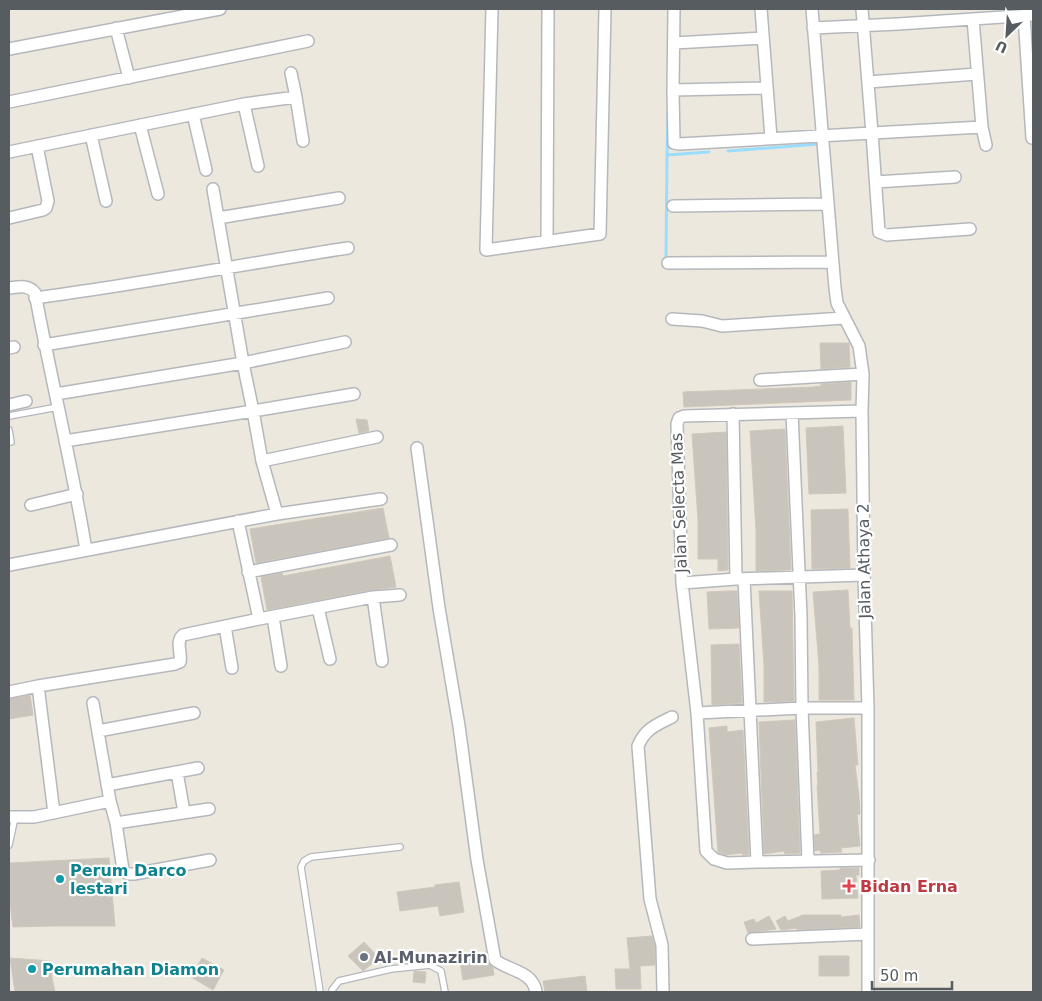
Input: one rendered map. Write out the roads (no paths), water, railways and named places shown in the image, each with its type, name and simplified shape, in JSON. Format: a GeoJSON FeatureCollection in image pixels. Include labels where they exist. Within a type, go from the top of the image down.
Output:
{"type":"FeatureCollection","features":[{"type":"Feature","properties":{"kind":"street"},"geometry":{"type":"LineString","coordinates":[[9,49],[220,9]]}},
{"type":"Feature","properties":{"kind":"street"},"geometry":{"type":"LineString","coordinates":[[492,9],[486,250],[600,234],[605,9]]}},
{"type":"Feature","properties":{"kind":"street"},"geometry":{"type":"LineString","coordinates":[[546,241],[548,9]]}},
{"type":"Feature","properties":{"kind":"street"},"geometry":{"type":"LineString","coordinates":[[674,9],[673,90],[674,142],[676,144],[982,127]]}},
{"type":"Feature","properties":{"kind":"street"},"geometry":{"type":"LineString","coordinates":[[761,9],[771,138]]}},
{"type":"Feature","properties":{"kind":"street","name":"Jalan Athaya 2"},"geometry":{"type":"LineString","coordinates":[[812,9],[832,262],[837,303],[858,346],[863,374],[864,575],[868,708],[869,992]]}},
{"type":"Feature","properties":{"kind":"street"},"geometry":{"type":"LineString","coordinates":[[862,9],[879,232],[882,234],[970,229]]}},
{"type":"Feature","properties":{"kind":"street"},"geometry":{"type":"LineString","coordinates":[[813,28],[1028,16],[1032,138]]}},
{"type":"Feature","properties":{"kind":"street"},"geometry":{"type":"LineString","coordinates":[[972,19],[980,110],[986,145]]}},
{"type":"Feature","properties":{"kind":"street"},"geometry":{"type":"LineString","coordinates":[[116,28],[129,78]]}},
{"type":"Feature","properties":{"kind":"street"},"geometry":{"type":"LineString","coordinates":[[674,43],[763,38]]}},
{"type":"Feature","properties":{"kind":"street"},"geometry":{"type":"LineString","coordinates":[[9,102],[308,41]]}},
{"type":"Feature","properties":{"kind":"street"},"geometry":{"type":"LineString","coordinates":[[291,73],[303,141]]}},
{"type":"Feature","properties":{"kind":"street"},"geometry":{"type":"LineString","coordinates":[[868,82],[977,74]]}},
{"type":"Feature","properties":{"kind":"street"},"geometry":{"type":"LineString","coordinates":[[673,90],[767,88]]}},
{"type":"Feature","properties":{"kind":"street"},"geometry":{"type":"LineString","coordinates":[[9,152],[244,104],[296,97]]}},
{"type":"Feature","properties":{"kind":"street"},"geometry":{"type":"LineString","coordinates":[[244,104],[258,166]]}},
{"type":"Feature","properties":{"kind":"street"},"geometry":{"type":"LineString","coordinates":[[193,114],[206,170]]}},
{"type":"Feature","properties":{"kind":"street"},"geometry":{"type":"LineString","coordinates":[[140,125],[158,194]]}},
{"type":"Feature","properties":{"kind":"street"},"geometry":{"type":"LineString","coordinates":[[91,135],[106,201]]}},
{"type":"Feature","properties":{"kind":"street"},"geometry":{"type":"LineString","coordinates":[[9,218],[46,208],[48,201],[37,146]]}},
{"type":"Feature","properties":{"kind":"street"},"geometry":{"type":"LineString","coordinates":[[876,182],[955,177]]}},
{"type":"Feature","properties":{"kind":"street"},"geometry":{"type":"LineString","coordinates":[[213,188],[227,266],[233,313],[262,461],[277,514]]}},
{"type":"Feature","properties":{"kind":"street"},"geometry":{"type":"LineString","coordinates":[[218,218],[338,198]]}},
{"type":"Feature","properties":{"kind":"street"},"geometry":{"type":"LineString","coordinates":[[674,206],[828,204]]}},
{"type":"Feature","properties":{"kind":"street"},"geometry":{"type":"LineString","coordinates":[[36,298],[348,248]]}},
{"type":"Feature","properties":{"kind":"street"},"geometry":{"type":"LineString","coordinates":[[668,263],[832,262]]}},
{"type":"Feature","properties":{"kind":"street"},"geometry":{"type":"LineString","coordinates":[[9,288],[24,286],[32,289],[36,298],[44,345],[77,494],[86,550]]}},
{"type":"Feature","properties":{"kind":"street"},"geometry":{"type":"LineString","coordinates":[[44,345],[328,298]]}},
{"type":"Feature","properties":{"kind":"street"},"geometry":{"type":"LineString","coordinates":[[672,319],[722,326],[844,318]]}},
{"type":"Feature","properties":{"kind":"street"},"geometry":{"type":"LineString","coordinates":[[56,394],[243,363],[345,342]]}},
{"type":"Feature","properties":{"kind":"street"},"geometry":{"type":"LineString","coordinates":[[760,380],[863,374]]}},
{"type":"Feature","properties":{"kind":"street"},"geometry":{"type":"LineString","coordinates":[[65,441],[354,394]]}},
{"type":"Feature","properties":{"kind":"street"},"geometry":{"type":"LineString","coordinates":[[9,405],[26,401]]}},
{"type":"Feature","properties":{"kind":"street","name":"Jalan Selecta Mas"},"geometry":{"type":"LineString","coordinates":[[757,862],[727,863],[714,859],[706,851],[697,713],[682,583],[678,421],[684,416],[862,411]]}},
{"type":"Feature","properties":{"kind":"street"},"geometry":{"type":"LineString","coordinates":[[792,413],[801,616],[802,708],[808,861]]}},
{"type":"Feature","properties":{"kind":"street"},"geometry":{"type":"LineString","coordinates":[[733,414],[740,579],[750,712],[757,862],[868,860]]}},
{"type":"Feature","properties":{"kind":"street"},"geometry":{"type":"LineString","coordinates":[[262,461],[377,437]]}},
{"type":"Feature","properties":{"kind":"street"},"geometry":{"type":"LineString","coordinates":[[417,448],[477,860],[495,960],[502,966],[524,974],[531,979],[536,992]]}},
{"type":"Feature","properties":{"kind":"street"},"geometry":{"type":"LineString","coordinates":[[31,505],[77,494]]}},
{"type":"Feature","properties":{"kind":"street"},"geometry":{"type":"LineString","coordinates":[[9,565],[277,514],[381,499]]}},
{"type":"Feature","properties":{"kind":"street"},"geometry":{"type":"LineString","coordinates":[[238,521],[259,619]]}},
{"type":"Feature","properties":{"kind":"street"},"geometry":{"type":"LineString","coordinates":[[248,572],[391,545]]}},
{"type":"Feature","properties":{"kind":"street","name":"Jalan Selecta Mas"},"geometry":{"type":"LineString","coordinates":[[682,583],[864,575]]}},
{"type":"Feature","properties":{"kind":"street"},"geometry":{"type":"LineString","coordinates":[[9,692],[175,664],[180,662],[179,642],[180,638],[184,635],[372,598],[400,595]]}},
{"type":"Feature","properties":{"kind":"street"},"geometry":{"type":"LineString","coordinates":[[372,598],[382,661]]}},
{"type":"Feature","properties":{"kind":"street"},"geometry":{"type":"LineString","coordinates":[[318,608],[330,660]]}},
{"type":"Feature","properties":{"kind":"street"},"geometry":{"type":"LineString","coordinates":[[273,617],[281,666]]}},
{"type":"Feature","properties":{"kind":"street"},"geometry":{"type":"LineString","coordinates":[[225,626],[232,668]]}},
{"type":"Feature","properties":{"kind":"street"},"geometry":{"type":"LineString","coordinates":[[38,686],[54,813]]}},
{"type":"Feature","properties":{"kind":"street"},"geometry":{"type":"LineString","coordinates":[[93,704],[123,870],[128,874],[134,874],[210,860]]}},
{"type":"Feature","properties":{"kind":"street"},"geometry":{"type":"LineString","coordinates":[[697,713],[750,712],[802,708],[868,708]]}},
{"type":"Feature","properties":{"kind":"street"},"geometry":{"type":"LineString","coordinates":[[98,731],[194,713]]}},
{"type":"Feature","properties":{"kind":"street"},"geometry":{"type":"LineString","coordinates":[[663,992],[662,945],[650,899],[638,746],[643,735],[653,727],[672,718]]}},
{"type":"Feature","properties":{"kind":"street"},"geometry":{"type":"LineString","coordinates":[[107,785],[198,768]]}},
{"type":"Feature","properties":{"kind":"street"},"geometry":{"type":"LineString","coordinates":[[177,772],[184,812]]}},
{"type":"Feature","properties":{"kind":"street"},"geometry":{"type":"LineString","coordinates":[[12,817],[54,813],[110,801]]}},
{"type":"Feature","properties":{"kind":"street"},"geometry":{"type":"LineString","coordinates":[[116,823],[209,809]]}},
{"type":"Feature","properties":{"kind":"street"},"geometry":{"type":"LineString","coordinates":[[752,939],[868,934]]}},
{"type":"Feature","properties":{"kind":"lane"},"geometry":{"type":"LineString","coordinates":[[9,416],[58,407]]}},
{"type":"Feature","properties":{"kind":"lane"},"geometry":{"type":"LineString","coordinates":[[9,430],[11,442]]}},
{"type":"Feature","properties":{"kind":"lane"},"geometry":{"type":"LineString","coordinates":[[9,845],[12,817]]}},
{"type":"Feature","properties":{"kind":"lane"},"geometry":{"type":"LineString","coordinates":[[320,992],[301,867],[304,861],[310,857],[400,847]]}},
{"type":"Feature","properties":{"kind":"lane"},"geometry":{"type":"LineString","coordinates":[[332,992],[339,981],[391,969],[430,965],[441,971],[445,992]]}},
{"type":"Feature","properties":{"kind":"waterway"},"geometry":{"type":"LineString","coordinates":[[668,113],[667,155],[709,152]]}},
{"type":"Feature","properties":{"kind":"waterway"},"geometry":{"type":"LineString","coordinates":[[728,151],[819,144]]}},
{"type":"Feature","properties":{"kind":"waterway"},"geometry":{"type":"LineString","coordinates":[[666,261],[667,155]]}},
{"type":"Feature","properties":{"kind":"place","name":"Perum Darco lestari"},"geometry":{"type":"Point","coordinates":[60,879]}},
{"type":"Feature","properties":{"kind":"place","name":"Bidan Erna"},"geometry":{"type":"Point","coordinates":[849,886]}},
{"type":"Feature","properties":{"kind":"place","name":"Al-Munazirin"},"geometry":{"type":"Point","coordinates":[364,957]}},
{"type":"Feature","properties":{"kind":"place","name":"Perumahan Diamon"},"geometry":{"type":"Point","coordinates":[32,969]}}]}
